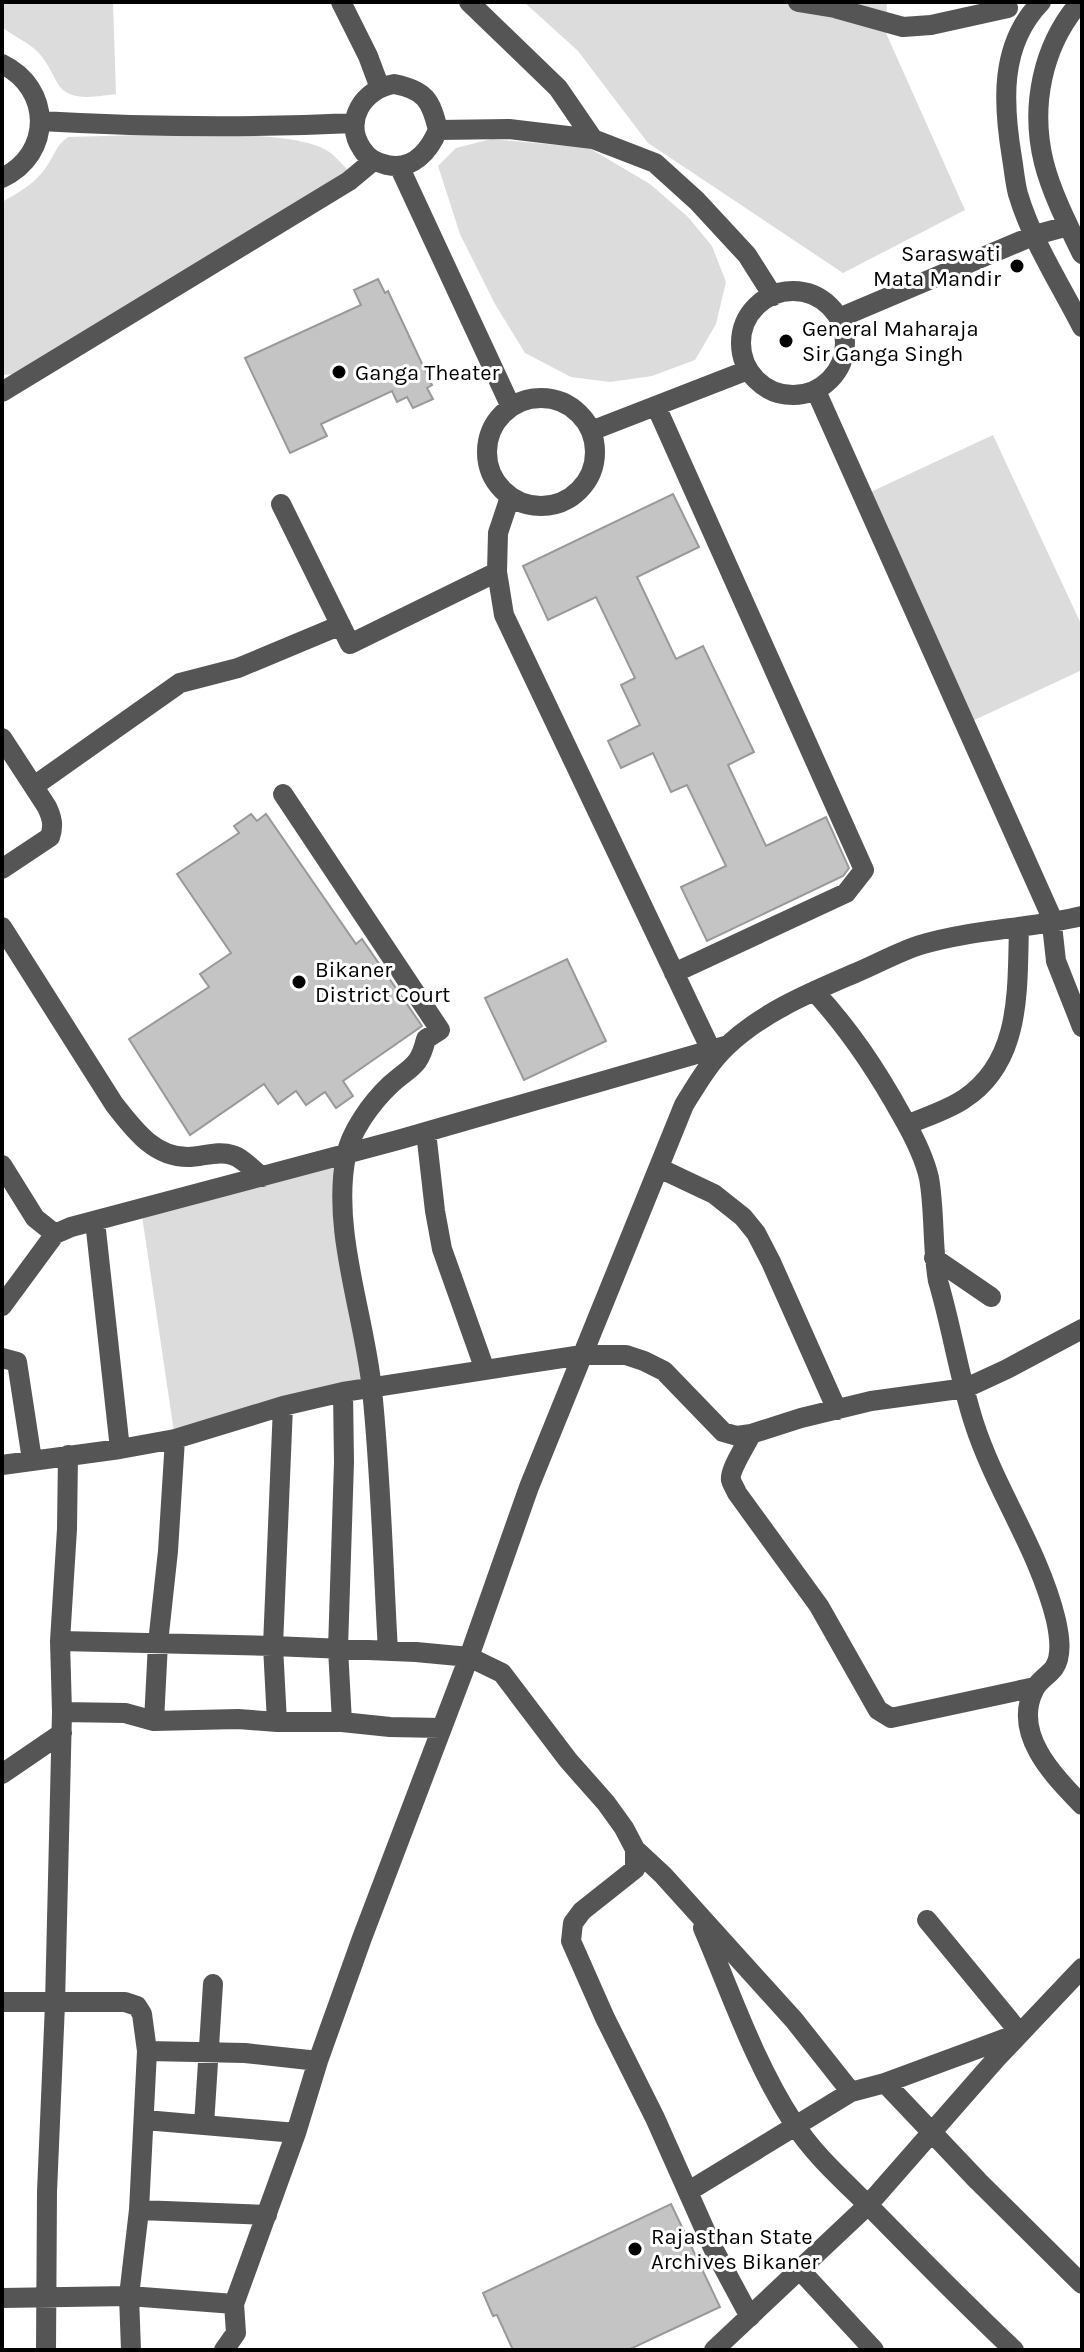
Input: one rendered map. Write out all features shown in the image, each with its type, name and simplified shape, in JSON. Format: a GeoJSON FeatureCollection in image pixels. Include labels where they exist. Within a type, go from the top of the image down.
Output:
{"type":"FeatureCollection","features":[{"type":"Feature","properties":{"kind":"street"},"geometry":{"type":"LineString","coordinates":[[341,2],[380,88]]}},
{"type":"Feature","properties":{"kind":"street"},"geometry":{"type":"LineString","coordinates":[[469,2],[558,88],[593,139]]}},
{"type":"Feature","properties":{"kind":"street"},"geometry":{"type":"LineString","coordinates":[[798,2],[837,5],[903,27],[931,25],[1007,5],[1037,6]]}},
{"type":"Feature","properties":{"kind":"street"},"geometry":{"type":"LineString","coordinates":[[1080,2],[1068,16],[1052,47],[1037,107],[1044,164],[1082,254]]}},
{"type":"Feature","properties":{"kind":"street"},"geometry":{"type":"LineString","coordinates":[[1037,6],[1014,41],[1007,73],[1007,124],[1018,194],[1035,235],[1082,327]]}},
{"type":"Feature","properties":{"kind":"street"},"geometry":{"type":"LineString","coordinates":[[2,64],[15,70],[31,87],[40,110],[39,134],[28,157],[20,167],[2,178]]}},
{"type":"Feature","properties":{"kind":"street"},"geometry":{"type":"LineString","coordinates":[[394,84],[411,87],[425,97],[434,110],[438,130],[424,155],[412,163],[399,166],[373,161],[362,149],[354,123],[364,99],[380,88],[394,84]]}},
{"type":"Feature","properties":{"kind":"street"},"geometry":{"type":"LineString","coordinates":[[40,121],[109,125],[354,123]]}},
{"type":"Feature","properties":{"kind":"street"},"geometry":{"type":"LineString","coordinates":[[438,130],[509,129],[593,139],[655,163],[697,201],[747,255],[773,296]]}},
{"type":"Feature","properties":{"kind":"street"},"geometry":{"type":"LineString","coordinates":[[2,392],[349,181],[373,161]]}},
{"type":"Feature","properties":{"kind":"street"},"geometry":{"type":"LineString","coordinates":[[399,166],[511,407]]}},
{"type":"Feature","properties":{"kind":"street"},"geometry":{"type":"LineString","coordinates":[[839,318],[1035,235],[1068,226]]}},
{"type":"Feature","properties":{"kind":"street"},"geometry":{"type":"LineString","coordinates":[[799,291],[828,304],[839,318],[845,337],[845,353],[837,373],[816,391],[774,394],[748,370],[740,345],[744,322],[756,306],[773,296],[799,291]]}},
{"type":"Feature","properties":{"kind":"street"},"geometry":{"type":"LineString","coordinates":[[591,431],[748,370]]}},
{"type":"Feature","properties":{"kind":"street"},"geometry":{"type":"LineString","coordinates":[[816,391],[1052,924],[1056,961],[1082,1027]]}},
{"type":"Feature","properties":{"kind":"street"},"geometry":{"type":"LineString","coordinates":[[547,398],[566,403],[581,415],[591,431],[596,448],[594,465],[587,481],[575,494],[560,503],[543,507],[510,497],[497,485],[489,469],[486,452],[489,435],[498,419],[511,407],[528,399],[547,398]]}},
{"type":"Feature","properties":{"kind":"street"},"geometry":{"type":"LineString","coordinates":[[656,406],[864,870],[846,893],[674,973]]}},
{"type":"Feature","properties":{"kind":"street"},"geometry":{"type":"LineString","coordinates":[[510,497],[498,533],[497,572],[504,615],[674,973],[719,1048]]}},
{"type":"Feature","properties":{"kind":"street"},"geometry":{"type":"LineString","coordinates":[[281,504],[350,644],[497,572]]}},
{"type":"Feature","properties":{"kind":"street"},"geometry":{"type":"LineString","coordinates":[[34,786],[180,683],[238,668],[341,625]]}},
{"type":"Feature","properties":{"kind":"street"},"geometry":{"type":"LineString","coordinates":[[2,738],[47,807],[52,820],[50,837],[2,869]]}},
{"type":"Feature","properties":{"kind":"street"},"geometry":{"type":"LineString","coordinates":[[283,794],[440,1030],[426,1039],[421,1057],[389,1086],[364,1115],[346,1154],[344,1215],[372,1388],[388,1651]]}},
{"type":"Feature","properties":{"kind":"street"},"geometry":{"type":"LineString","coordinates":[[3,1302],[55,1234],[71,1227],[426,1132],[719,1048],[776,1010],[919,945],[1052,924],[1082,916]]}},
{"type":"Feature","properties":{"kind":"street"},"geometry":{"type":"LineString","coordinates":[[2,927],[114,1104],[135,1131],[150,1145],[171,1155],[187,1157],[222,1153],[235,1156],[262,1177]]}},
{"type":"Feature","properties":{"kind":"street"},"geometry":{"type":"LineString","coordinates":[[907,1125],[962,1101],[979,1088],[996,1066],[1009,1039],[1016,1013],[1019,928]]}},
{"type":"Feature","properties":{"kind":"street"},"geometry":{"type":"LineString","coordinates":[[814,991],[867,1055],[907,1125],[928,1173],[938,1281],[974,1424],[1025,1536],[1055,1620],[1060,1646],[1056,1665],[1035,1687],[1027,1706],[1028,1730],[1060,1783],[1082,1805]]}},
{"type":"Feature","properties":{"kind":"street"},"geometry":{"type":"LineString","coordinates":[[234,2344],[234,2304],[296,2133],[318,2061],[529,1487],[684,1105],[719,1048]]}},
{"type":"Feature","properties":{"kind":"street"},"geometry":{"type":"LineString","coordinates":[[426,1132],[442,1249],[485,1370]]}},
{"type":"Feature","properties":{"kind":"street"},"geometry":{"type":"LineString","coordinates":[[2,1165],[35,1218],[55,1234]]}},
{"type":"Feature","properties":{"kind":"street"},"geometry":{"type":"LineString","coordinates":[[659,1168],[714,1194],[743,1217],[756,1233],[837,1410]]}},
{"type":"Feature","properties":{"kind":"street"},"geometry":{"type":"LineString","coordinates":[[95,1221],[120,1449]]}},
{"type":"Feature","properties":{"kind":"street"},"geometry":{"type":"LineString","coordinates":[[934,1258],[991,1297]]}},
{"type":"Feature","properties":{"kind":"street"},"geometry":{"type":"LineString","coordinates":[[2,1465],[175,1439],[283,1406],[343,1392],[582,1355],[626,1355],[664,1371],[723,1432],[737,1436],[871,1401],[966,1388],[1082,1329]]}},
{"type":"Feature","properties":{"kind":"street"},"geometry":{"type":"LineString","coordinates":[[2,1358],[17,1362],[32,1460]]}},
{"type":"Feature","properties":{"kind":"street"},"geometry":{"type":"LineString","coordinates":[[342,1722],[338,1649],[343,1392]]}},
{"type":"Feature","properties":{"kind":"street"},"geometry":{"type":"LineString","coordinates":[[277,1722],[273,1646],[283,1406]]}},
{"type":"Feature","properties":{"kind":"street"},"geometry":{"type":"LineString","coordinates":[[751,1434],[732,1469],[731,1479],[751,1513],[819,1606],[878,1710],[891,1718],[1035,1687]]}},
{"type":"Feature","properties":{"kind":"street"},"geometry":{"type":"LineString","coordinates":[[154,1721],[175,1439]]}},
{"type":"Feature","properties":{"kind":"street"},"geometry":{"type":"LineString","coordinates":[[46,2350],[47,2192],[62,1723],[60,1641],[68,1455]]}},
{"type":"Feature","properties":{"kind":"street"},"geometry":{"type":"LineString","coordinates":[[60,1641],[388,1651],[469,1657],[502,1673],[624,1828],[635,1849],[663,1875],[794,2020],[851,2092]]}},
{"type":"Feature","properties":{"kind":"street"},"geometry":{"type":"LineString","coordinates":[[2,1774],[62,1723],[125,1713],[154,1721],[238,1719],[441,1728]]}},
{"type":"Feature","properties":{"kind":"street"},"geometry":{"type":"LineString","coordinates":[[635,1849],[635,1869],[582,1911],[573,1923],[571,1941],[713,2248],[750,2317]]}},
{"type":"Feature","properties":{"kind":"street"},"geometry":{"type":"LineString","coordinates":[[697,1913],[771,2086],[794,2125],[835,2172],[1014,2350]]}},
{"type":"Feature","properties":{"kind":"street"},"geometry":{"type":"LineString","coordinates":[[927,1920],[1020,2033]]}},
{"type":"Feature","properties":{"kind":"street"},"geometry":{"type":"LineString","coordinates":[[727,2346],[750,2317],[868,2205],[1020,2033],[1082,1968]]}},
{"type":"Feature","properties":{"kind":"street"},"geometry":{"type":"LineString","coordinates":[[204,2125],[213,1984]]}},
{"type":"Feature","properties":{"kind":"street"},"geometry":{"type":"LineString","coordinates":[[2,2002],[125,2002],[137,2006],[142,2014],[147,2051],[145,2120],[129,2296],[131,2350]]}},
{"type":"Feature","properties":{"kind":"street"},"geometry":{"type":"LineString","coordinates":[[689,2191],[851,2092],[885,2083],[1020,2033]]}},
{"type":"Feature","properties":{"kind":"street"},"geometry":{"type":"LineString","coordinates":[[147,2051],[245,2053],[318,2061]]}},
{"type":"Feature","properties":{"kind":"street"},"geometry":{"type":"LineString","coordinates":[[885,2083],[1017,2222],[1082,2284]]}},
{"type":"Feature","properties":{"kind":"street"},"geometry":{"type":"LineString","coordinates":[[145,2120],[296,2133]]}},
{"type":"Feature","properties":{"kind":"street"},"geometry":{"type":"LineString","coordinates":[[139,2210],[267,2215]]}},
{"type":"Feature","properties":{"kind":"street"},"geometry":{"type":"LineString","coordinates":[[799,2269],[874,2350]]}},
{"type":"Feature","properties":{"kind":"street"},"geometry":{"type":"LineString","coordinates":[[2,2298],[129,2296],[234,2304]]}},
{"type":"Feature","properties":{"kind":"shaded area"},"geometry":{"type":"Polygon","coordinates":[[[2,2],[113,2],[116,94],[84,97],[63,90],[38,52],[2,27],[2,2]]]}},
{"type":"Feature","properties":{"kind":"shaded area"},"geometry":{"type":"Polygon","coordinates":[[[524,2],[887,2],[886,33],[965,210],[843,273],[648,143],[578,51],[524,2]]]}},
{"type":"Feature","properties":{"kind":"shaded area"},"geometry":{"type":"Polygon","coordinates":[[[213,133],[313,144],[333,155],[347,169],[346,174],[15,374],[2,375],[2,202],[36,179],[68,137],[213,133]]]}},
{"type":"Feature","properties":{"kind":"shaded area"},"geometry":{"type":"Polygon","coordinates":[[[491,139],[589,148],[650,184],[688,217],[712,246],[726,282],[716,324],[695,360],[652,376],[610,382],[571,377],[525,353],[495,304],[460,234],[438,166],[456,148],[491,139]]]}},
{"type":"Feature","properties":{"kind":"shaded area"},"geometry":{"type":"Polygon","coordinates":[[[993,435],[1082,626],[1082,670],[968,723],[862,496],[993,435]]]}},
{"type":"Feature","properties":{"kind":"shaded area"},"geometry":{"type":"Polygon","coordinates":[[[346,1154],[372,1388],[175,1439],[141,1209],[346,1154]]]}},
{"type":"Feature","properties":{"kind":"building","name":"Ganga Theater"},"geometry":{"type":"Polygon","coordinates":[[[378,279],[385,293],[388,291],[432,385],[427,388],[433,399],[413,408],[407,397],[397,402],[392,391],[321,424],[327,436],[290,453],[245,358],[361,305],[354,290],[378,279]]]}},
{"type":"Feature","properties":{"kind":"building"},"geometry":{"type":"Polygon","coordinates":[[[673,494],[699,547],[637,577],[676,659],[703,646],[754,752],[728,765],[766,846],[826,817],[849,868],[843,876],[707,941],[681,887],[726,866],[687,785],[671,792],[653,753],[621,768],[608,741],[640,725],[621,685],[635,678],[596,597],[548,620],[523,566],[673,494]]]}},
{"type":"Feature","properties":{"kind":"building","name":"Bikaner District Court"},"geometry":{"type":"Polygon","coordinates":[[[251,814],[257,821],[266,814],[356,944],[362,939],[422,1026],[343,1081],[353,1096],[336,1108],[325,1092],[306,1105],[296,1091],[278,1104],[264,1084],[190,1135],[129,1039],[209,987],[200,974],[231,953],[177,874],[239,833],[234,826],[251,814]]]}},
{"type":"Feature","properties":{"kind":"building"},"geometry":{"type":"Polygon","coordinates":[[[567,959],[606,1041],[524,1080],[485,998],[567,959]]]}},
{"type":"Feature","properties":{"kind":"building","name":"Rajasthan State Archives Bikaner"},"geometry":{"type":"Polygon","coordinates":[[[671,2204],[720,2307],[628,2350],[513,2350],[483,2293],[671,2204]]]}},
{"type":"Feature","properties":{"kind":"place","name":"Saraswati Mata Mandir"},"geometry":{"type":"Point","coordinates":[1017,266]}},
{"type":"Feature","properties":{"kind":"place","name":"General Maharaja Sir Ganga Singh"},"geometry":{"type":"Point","coordinates":[786,341]}},
{"type":"Feature","properties":{"kind":"place","name":"Ganga Theater"},"geometry":{"type":"Point","coordinates":[339,372]}},
{"type":"Feature","properties":{"kind":"place","name":"Bikaner District Court"},"geometry":{"type":"Point","coordinates":[299,982]}},
{"type":"Feature","properties":{"kind":"place","name":"Rajasthan State Archives Bikaner"},"geometry":{"type":"Point","coordinates":[635,2249]}}]}
